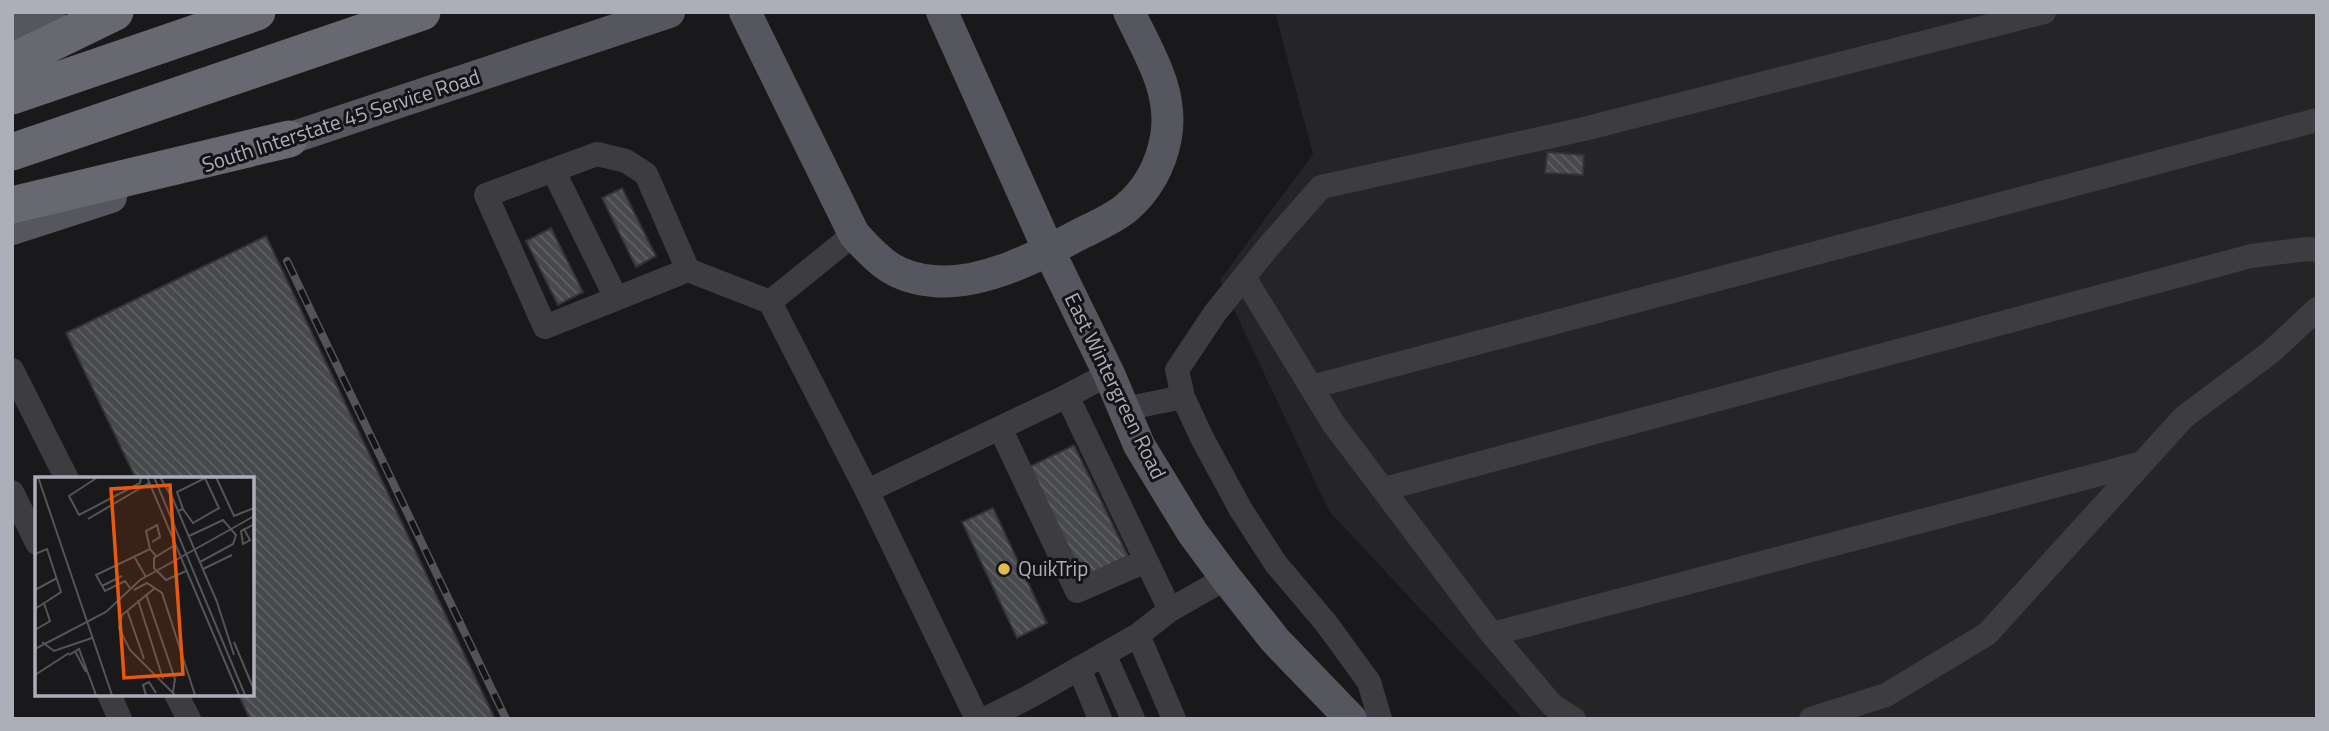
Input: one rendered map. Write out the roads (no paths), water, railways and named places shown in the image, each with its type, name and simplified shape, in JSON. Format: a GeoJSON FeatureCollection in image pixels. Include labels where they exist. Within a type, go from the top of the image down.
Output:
{"type":"FeatureCollection","features":[{"type":"Feature","properties":{"kind":"highway"},"geometry":{"type":"LineString","coordinates":[[12,62],[115,12]]}},
{"type":"Feature","properties":{"kind":"highway"},"geometry":{"type":"LineString","coordinates":[[12,96],[257,12]]}},
{"type":"Feature","properties":{"kind":"highway"},"geometry":{"type":"LineString","coordinates":[[12,152],[422,12]]}},
{"type":"Feature","properties":{"kind":"highway"},"geometry":{"type":"LineString","coordinates":[[12,205],[289,139]]}},
{"type":"Feature","properties":{"kind":"main road"},"geometry":{"type":"LineString","coordinates":[[12,26],[50,12]]}},
{"type":"Feature","properties":{"kind":"main road","name":"South Interstate 45 Service Road"},"geometry":{"type":"LineString","coordinates":[[12,229],[669,12]]}},
{"type":"Feature","properties":{"kind":"main road"},"geometry":{"type":"LineString","coordinates":[[745,12],[854,234],[876,259],[891,270],[933,281],[959,282],[1005,269],[1049,251],[1110,219],[1124,209],[1148,184],[1163,152],[1168,117],[1166,100],[1155,66],[1129,12]]}},
{"type":"Feature","properties":{"kind":"main road","name":"East Wintergreen Road"},"geometry":{"type":"LineString","coordinates":[[942,12],[1139,445],[1192,532],[1226,578],[1275,640],[1351,719]]}},
{"type":"Feature","properties":{"kind":"lane"},"geometry":{"type":"LineString","coordinates":[[1380,719],[1369,682],[1326,623],[1276,564],[1215,462],[1183,397],[1177,370],[1215,313],[1321,187],[1584,129],[2044,12]]}},
{"type":"Feature","properties":{"kind":"lane"},"geometry":{"type":"LineString","coordinates":[[1311,387],[2317,120]]}},
{"type":"Feature","properties":{"kind":"lane"},"geometry":{"type":"LineString","coordinates":[[688,270],[646,174],[626,161],[597,153],[486,195],[545,327],[688,270],[770,302],[867,491],[977,719]]}},
{"type":"Feature","properties":{"kind":"lane"},"geometry":{"type":"LineString","coordinates":[[553,170],[616,299]]}},
{"type":"Feature","properties":{"kind":"lane"},"geometry":{"type":"LineString","coordinates":[[770,302],[854,234]]}},
{"type":"Feature","properties":{"kind":"lane"},"geometry":{"type":"LineString","coordinates":[[1384,489],[2251,256],[2317,250]]}},
{"type":"Feature","properties":{"kind":"lane"},"geometry":{"type":"LineString","coordinates":[[1244,277],[1333,424],[1492,634],[1552,705],[1574,719]]}},
{"type":"Feature","properties":{"kind":"lane"},"geometry":{"type":"LineString","coordinates":[[1811,719],[1886,695],[1987,634],[2184,417],[2271,352],[2317,309]]}},
{"type":"Feature","properties":{"kind":"lane"},"geometry":{"type":"LineString","coordinates":[[12,370],[66,477]]}},
{"type":"Feature","properties":{"kind":"lane"},"geometry":{"type":"LineString","coordinates":[[867,491],[1109,374]]}},
{"type":"Feature","properties":{"kind":"lane"},"geometry":{"type":"LineString","coordinates":[[1067,396],[1170,610]]}},
{"type":"Feature","properties":{"kind":"lane"},"geometry":{"type":"LineString","coordinates":[[1124,409],[1183,397]]}},
{"type":"Feature","properties":{"kind":"lane"},"geometry":{"type":"LineString","coordinates":[[1000,428],[1077,591],[1146,561]]}},
{"type":"Feature","properties":{"kind":"lane"},"geometry":{"type":"LineString","coordinates":[[1492,634],[2142,463]]}},
{"type":"Feature","properties":{"kind":"lane"},"geometry":{"type":"LineString","coordinates":[[12,492],[35,539]]}},
{"type":"Feature","properties":{"kind":"lane"},"geometry":{"type":"LineString","coordinates":[[985,719],[1032,708],[1079,668],[1138,635],[1170,610],[1226,578]]}},
{"type":"Feature","properties":{"kind":"lane"},"geometry":{"type":"LineString","coordinates":[[1138,635],[1174,719]]}},
{"type":"Feature","properties":{"kind":"lane"},"geometry":{"type":"LineString","coordinates":[[1104,654],[1133,719]]}},
{"type":"Feature","properties":{"kind":"lane"},"geometry":{"type":"LineString","coordinates":[[1079,668],[1100,719]]}},
{"type":"Feature","properties":{"kind":"lane"},"geometry":{"type":"LineString","coordinates":[[110,696],[120,719]]}},
{"type":"Feature","properties":{"kind":"lane"},"geometry":{"type":"LineString","coordinates":[[177,696],[189,719]]}},
{"type":"Feature","properties":{"kind":"railway"},"geometry":{"type":"LineString","coordinates":[[287,261],[506,719]]}},
{"type":"Feature","properties":{"kind":"place","name":"QuikTrip"},"geometry":{"type":"Point","coordinates":[1004,569]}}]}
